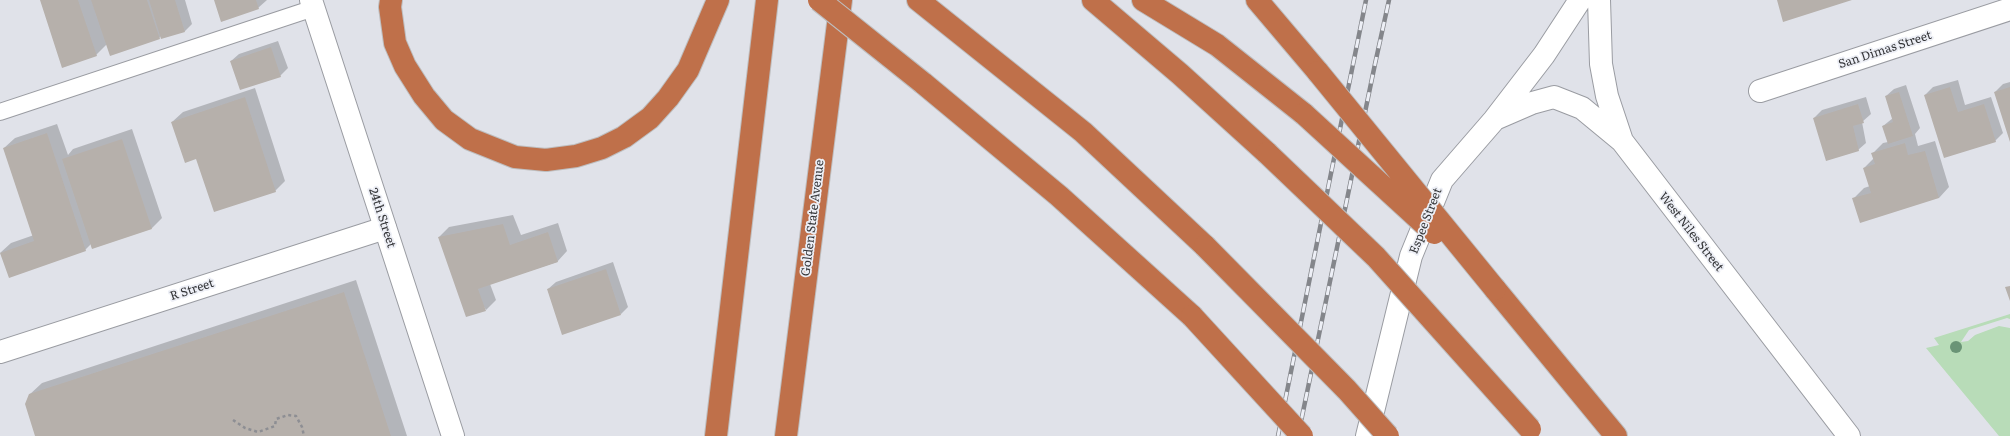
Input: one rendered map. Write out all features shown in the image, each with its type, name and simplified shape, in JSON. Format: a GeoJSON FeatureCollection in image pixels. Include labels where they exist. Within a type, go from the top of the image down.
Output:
{"type":"FeatureCollection","features":[{"type":"Feature","properties":{"kind":"highway"},"geometry":{"type":"LineString","coordinates":[[391,0],[390,7],[395,43],[405,66],[424,96],[444,120],[470,139],[515,157],[546,160],[576,156],[602,148],[624,137],[650,118],[668,98],[688,70],[718,0]]}},
{"type":"Feature","properties":{"kind":"highway"},"geometry":{"type":"LineString","coordinates":[[716,436],[767,0]]}},
{"type":"Feature","properties":{"kind":"highway"},"geometry":{"type":"LineString","coordinates":[[819,0],[923,83],[1059,196],[1192,316],[1302,436]]}},
{"type":"Feature","properties":{"kind":"highway","name":"Golden State Avenue"},"geometry":{"type":"LineString","coordinates":[[786,436],[841,0]]}},
{"type":"Feature","properties":{"kind":"highway"},"geometry":{"type":"LineString","coordinates":[[1093,0],[1180,74],[1267,153],[1376,257],[1533,432]]}},
{"type":"Feature","properties":{"kind":"highway"},"geometry":{"type":"LineString","coordinates":[[1143,0],[1217,45],[1304,114],[1495,289]]}},
{"type":"Feature","properties":{"kind":"highway"},"geometry":{"type":"LineString","coordinates":[[1257,0],[1318,72],[1616,436]]}},
{"type":"Feature","properties":{"kind":"highway"},"geometry":{"type":"LineString","coordinates":[[921,3],[1083,132],[1206,246],[1347,390],[1388,436]]}},
{"type":"Feature","properties":{"kind":"street","name":"Espee Street"},"geometry":{"type":"LineString","coordinates":[[1367,436],[1411,256],[1442,180],[1494,120],[1544,55],[1580,0]]}},
{"type":"Feature","properties":{"kind":"street","name":"West Niles Street"},"geometry":{"type":"LineString","coordinates":[[1599,0],[1601,64],[1607,96],[1622,141],[1849,436]]}},
{"type":"Feature","properties":{"kind":"street","name":"24th Street"},"geometry":{"type":"LineString","coordinates":[[313,4],[453,436]]}},
{"type":"Feature","properties":{"kind":"street","name":"San Dimas Street"},"geometry":{"type":"LineString","coordinates":[[1760,91],[2010,9]]}},
{"type":"Feature","properties":{"kind":"street"},"geometry":{"type":"LineString","coordinates":[[1494,120],[1532,103],[1554,97],[1582,108],[1622,141]]}},
{"type":"Feature","properties":{"kind":"street","name":"R Street"},"geometry":{"type":"LineString","coordinates":[[0,352],[385,228]]}},
{"type":"Feature","properties":{"kind":"lane"},"geometry":{"type":"LineString","coordinates":[[0,112],[313,4]]}},
{"type":"Feature","properties":{"kind":"path"},"geometry":{"type":"LineString","coordinates":[[233,420],[245,428],[258,432],[275,426],[276,418],[296,416],[302,426],[304,436]]}},
{"type":"Feature","properties":{"kind":"green space"},"geometry":{"type":"Polygon","coordinates":[[[2010,314],[2010,319],[2007,318],[1969,330],[1961,342],[1968,341],[1975,335],[1999,326],[2010,328],[2010,436],[1999,436],[1926,348],[1939,345],[1934,338],[2010,314]]]}},
{"type":"Feature","properties":{"kind":"building"},"geometry":{"type":"Polygon","coordinates":[[[40,0],[78,0],[97,56],[62,68],[40,0]]]}},
{"type":"Feature","properties":{"kind":"building"},"geometry":{"type":"Polygon","coordinates":[[[91,0],[147,0],[160,39],[110,56],[91,0]]]}},
{"type":"Feature","properties":{"kind":"building"},"geometry":{"type":"Polygon","coordinates":[[[149,0],[175,0],[185,32],[161,39],[149,0]]]}},
{"type":"Feature","properties":{"kind":"building"},"geometry":{"type":"Polygon","coordinates":[[[214,0],[256,0],[259,9],[221,22],[214,0]]]}},
{"type":"Feature","properties":{"kind":"building"},"geometry":{"type":"Polygon","coordinates":[[[1777,0],[1852,0],[1783,22],[1777,0]]]}},
{"type":"Feature","properties":{"kind":"building"},"geometry":{"type":"Polygon","coordinates":[[[271,47],[281,77],[240,90],[230,61],[271,47]]]}},
{"type":"Feature","properties":{"kind":"building"},"geometry":{"type":"Polygon","coordinates":[[[1950,87],[1958,112],[1984,104],[1996,142],[1944,158],[1924,95],[1950,87]]]}},
{"type":"Feature","properties":{"kind":"building"},"geometry":{"type":"Polygon","coordinates":[[[2010,87],[2010,142],[1994,92],[2010,87]]]}},
{"type":"Feature","properties":{"kind":"building"},"geometry":{"type":"Polygon","coordinates":[[[1899,92],[1913,136],[1888,144],[1882,126],[1893,122],[1885,96],[1899,92]]]}},
{"type":"Feature","properties":{"kind":"building"},"geometry":{"type":"Polygon","coordinates":[[[245,97],[276,192],[214,212],[196,159],[185,163],[171,122],[245,97]]]}},
{"type":"Feature","properties":{"kind":"building"},"geometry":{"type":"Polygon","coordinates":[[[1858,104],[1864,123],[1853,126],[1859,151],[1826,161],[1813,118],[1858,104]]]}},
{"type":"Feature","properties":{"kind":"building"},"geometry":{"type":"Polygon","coordinates":[[[47,133],[86,251],[9,278],[0,253],[34,241],[3,148],[47,133]]]}},
{"type":"Feature","properties":{"kind":"building"},"geometry":{"type":"Polygon","coordinates":[[[122,139],[152,229],[92,249],[62,159],[122,139]]]}},
{"type":"Feature","properties":{"kind":"building"},"geometry":{"type":"Polygon","coordinates":[[[1905,143],[1908,155],[1925,151],[1939,198],[1860,223],[1852,198],[1871,193],[1863,168],[1875,164],[1871,153],[1905,143]]]}},
{"type":"Feature","properties":{"kind":"building"},"geometry":{"type":"Polygon","coordinates":[[[503,224],[510,245],[548,232],[558,262],[478,289],[486,311],[466,317],[438,237],[503,224]]]}},
{"type":"Feature","properties":{"kind":"building"},"geometry":{"type":"Polygon","coordinates":[[[606,269],[621,315],[562,335],[547,289],[606,269]]]}},
{"type":"Feature","properties":{"kind":"building"},"geometry":{"type":"Polygon","coordinates":[[[2010,286],[2010,301],[2005,287],[2010,286]]]}},
{"type":"Feature","properties":{"kind":"building"},"geometry":{"type":"Polygon","coordinates":[[[344,292],[391,436],[35,436],[25,404],[29,394],[344,292]]]}},
{"type":"Feature","properties":{"kind":"railway"},"geometry":{"type":"LineString","coordinates":[[1278,436],[1366,0]]}},
{"type":"Feature","properties":{"kind":"railway"},"geometry":{"type":"LineString","coordinates":[[1298,436],[1389,0]]}}]}
